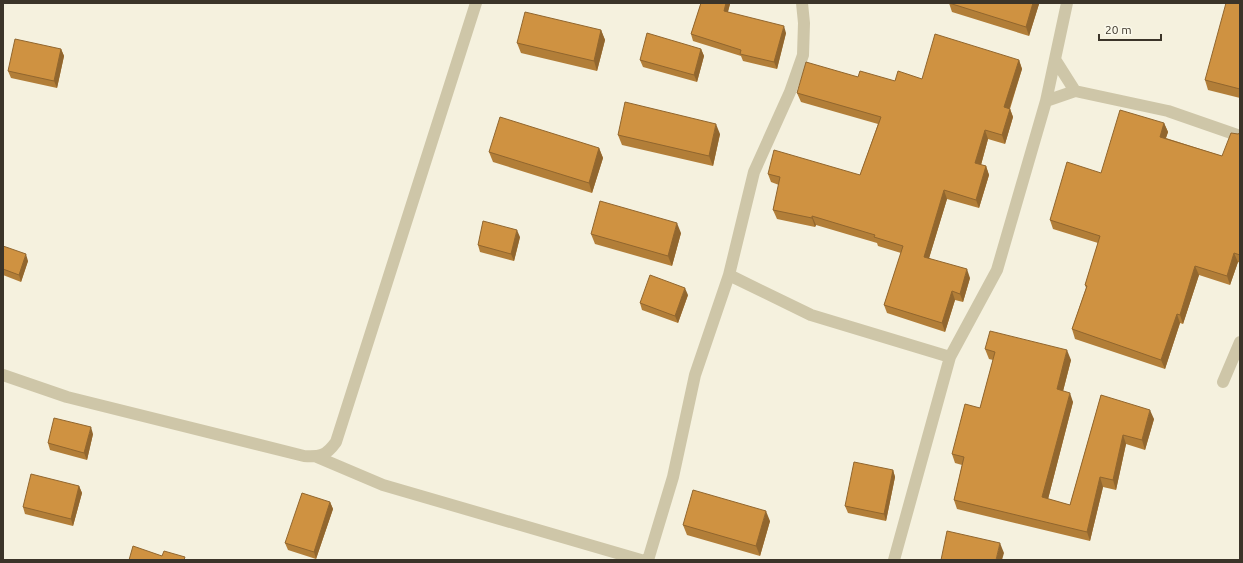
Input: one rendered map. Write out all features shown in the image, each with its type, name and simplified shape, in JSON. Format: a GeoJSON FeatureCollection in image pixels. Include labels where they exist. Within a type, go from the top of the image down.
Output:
{"type":"FeatureCollection","features":[{"type":"Feature","properties":{"kind":"street"},"geometry":{"type":"LineString","coordinates":[[317,457],[328,452],[336,442],[476,3]]}},
{"type":"Feature","properties":{"kind":"street"},"geometry":{"type":"LineString","coordinates":[[648,560],[673,477],[695,375],[728,275],[754,172],[790,92],[803,56],[804,22],[802,3]]}},
{"type":"Feature","properties":{"kind":"street"},"geometry":{"type":"LineString","coordinates":[[894,560],[950,357],[997,270],[1046,101],[1068,3]]}},
{"type":"Feature","properties":{"kind":"street"},"geometry":{"type":"LineString","coordinates":[[1056,61],[1074,91]]}},
{"type":"Feature","properties":{"kind":"street"},"geometry":{"type":"LineString","coordinates":[[1046,101],[1074,91],[1168,111],[1240,136]]}},
{"type":"Feature","properties":{"kind":"street"},"geometry":{"type":"LineString","coordinates":[[728,275],[811,314],[950,357]]}},
{"type":"Feature","properties":{"kind":"street"},"geometry":{"type":"LineString","coordinates":[[1222,382],[1240,342]]}},
{"type":"Feature","properties":{"kind":"street"},"geometry":{"type":"LineString","coordinates":[[3,375],[67,397],[296,454],[317,457],[383,485],[642,560]]}},
{"type":"Feature","properties":{"kind":"building"},"geometry":{"type":"Polygon","coordinates":[[[701,3],[726,3],[724,11],[784,26],[774,62],[740,54],[741,50],[691,34],[701,3]]]}},
{"type":"Feature","properties":{"kind":"building"},"geometry":{"type":"Polygon","coordinates":[[[949,3],[1033,3],[1026,27],[949,3]]]}},
{"type":"Feature","properties":{"kind":"building"},"geometry":{"type":"Polygon","coordinates":[[[1226,3],[1240,3],[1240,89],[1205,80],[1226,3]]]}},
{"type":"Feature","properties":{"kind":"building"},"geometry":{"type":"Polygon","coordinates":[[[525,12],[601,30],[594,61],[517,43],[525,12]]]}},
{"type":"Feature","properties":{"kind":"building"},"geometry":{"type":"Polygon","coordinates":[[[647,33],[701,49],[694,75],[640,60],[647,33]]]}},
{"type":"Feature","properties":{"kind":"building"},"geometry":{"type":"Polygon","coordinates":[[[935,34],[1019,60],[1004,107],[1010,109],[1002,135],[985,130],[975,163],[986,166],[976,200],[944,190],[924,257],[967,269],[960,294],[952,291],[942,323],[884,305],[903,246],[874,237],[875,235],[812,216],[812,218],[773,210],[780,177],[768,174],[774,150],[860,175],[881,117],[797,93],[806,62],[858,77],[860,71],[895,81],[898,71],[922,79],[935,34]]]}},
{"type":"Feature","properties":{"kind":"building"},"geometry":{"type":"Polygon","coordinates":[[[15,39],[61,49],[54,81],[8,71],[15,39]]]}},
{"type":"Feature","properties":{"kind":"building"},"geometry":{"type":"Polygon","coordinates":[[[625,102],[716,124],[709,156],[618,135],[625,102]]]}},
{"type":"Feature","properties":{"kind":"building"},"geometry":{"type":"Polygon","coordinates":[[[1120,110],[1164,123],[1160,137],[1222,156],[1231,133],[1240,133],[1240,255],[1234,253],[1227,276],[1195,266],[1180,315],[1177,314],[1161,360],[1072,329],[1087,286],[1085,285],[1100,236],[1050,220],[1067,162],[1101,173],[1120,110]]]}},
{"type":"Feature","properties":{"kind":"building"},"geometry":{"type":"Polygon","coordinates":[[[500,117],[599,148],[589,183],[489,152],[500,117]]]}},
{"type":"Feature","properties":{"kind":"building"},"geometry":{"type":"Polygon","coordinates":[[[600,201],[677,223],[668,256],[591,234],[600,201]]]}},
{"type":"Feature","properties":{"kind":"building"},"geometry":{"type":"Polygon","coordinates":[[[483,221],[517,230],[511,254],[478,245],[483,221]]]}},
{"type":"Feature","properties":{"kind":"building"},"geometry":{"type":"Polygon","coordinates":[[[3,246],[26,254],[19,275],[3,269],[3,246]]]}},
{"type":"Feature","properties":{"kind":"building"},"geometry":{"type":"Polygon","coordinates":[[[650,275],[685,288],[675,316],[640,303],[650,275]]]}},
{"type":"Feature","properties":{"kind":"building"},"geometry":{"type":"Polygon","coordinates":[[[990,331],[1067,350],[1057,389],[1070,393],[1042,497],[1070,505],[1101,395],[1150,410],[1142,440],[1123,435],[1113,480],[1100,477],[1087,532],[954,500],[964,457],[952,454],[965,404],[980,408],[995,352],[985,349],[990,331]]]}},
{"type":"Feature","properties":{"kind":"building"},"geometry":{"type":"Polygon","coordinates":[[[54,418],[91,427],[84,453],[48,443],[54,418]]]}},
{"type":"Feature","properties":{"kind":"building"},"geometry":{"type":"Polygon","coordinates":[[[854,462],[893,470],[884,514],[845,506],[854,462]]]}},
{"type":"Feature","properties":{"kind":"building"},"geometry":{"type":"Polygon","coordinates":[[[31,474],[79,486],[71,519],[23,507],[31,474]]]}},
{"type":"Feature","properties":{"kind":"building"},"geometry":{"type":"Polygon","coordinates":[[[693,490],[766,511],[756,546],[683,525],[693,490]]]}},
{"type":"Feature","properties":{"kind":"building"},"geometry":{"type":"Polygon","coordinates":[[[302,493],[330,502],[314,552],[285,543],[302,493]]]}},
{"type":"Feature","properties":{"kind":"building"},"geometry":{"type":"Polygon","coordinates":[[[947,531],[1000,543],[996,560],[941,560],[947,531]]]}},
{"type":"Feature","properties":{"kind":"building"},"geometry":{"type":"Polygon","coordinates":[[[133,546],[162,556],[164,551],[185,557],[184,560],[129,560],[133,546]]]}}]}
